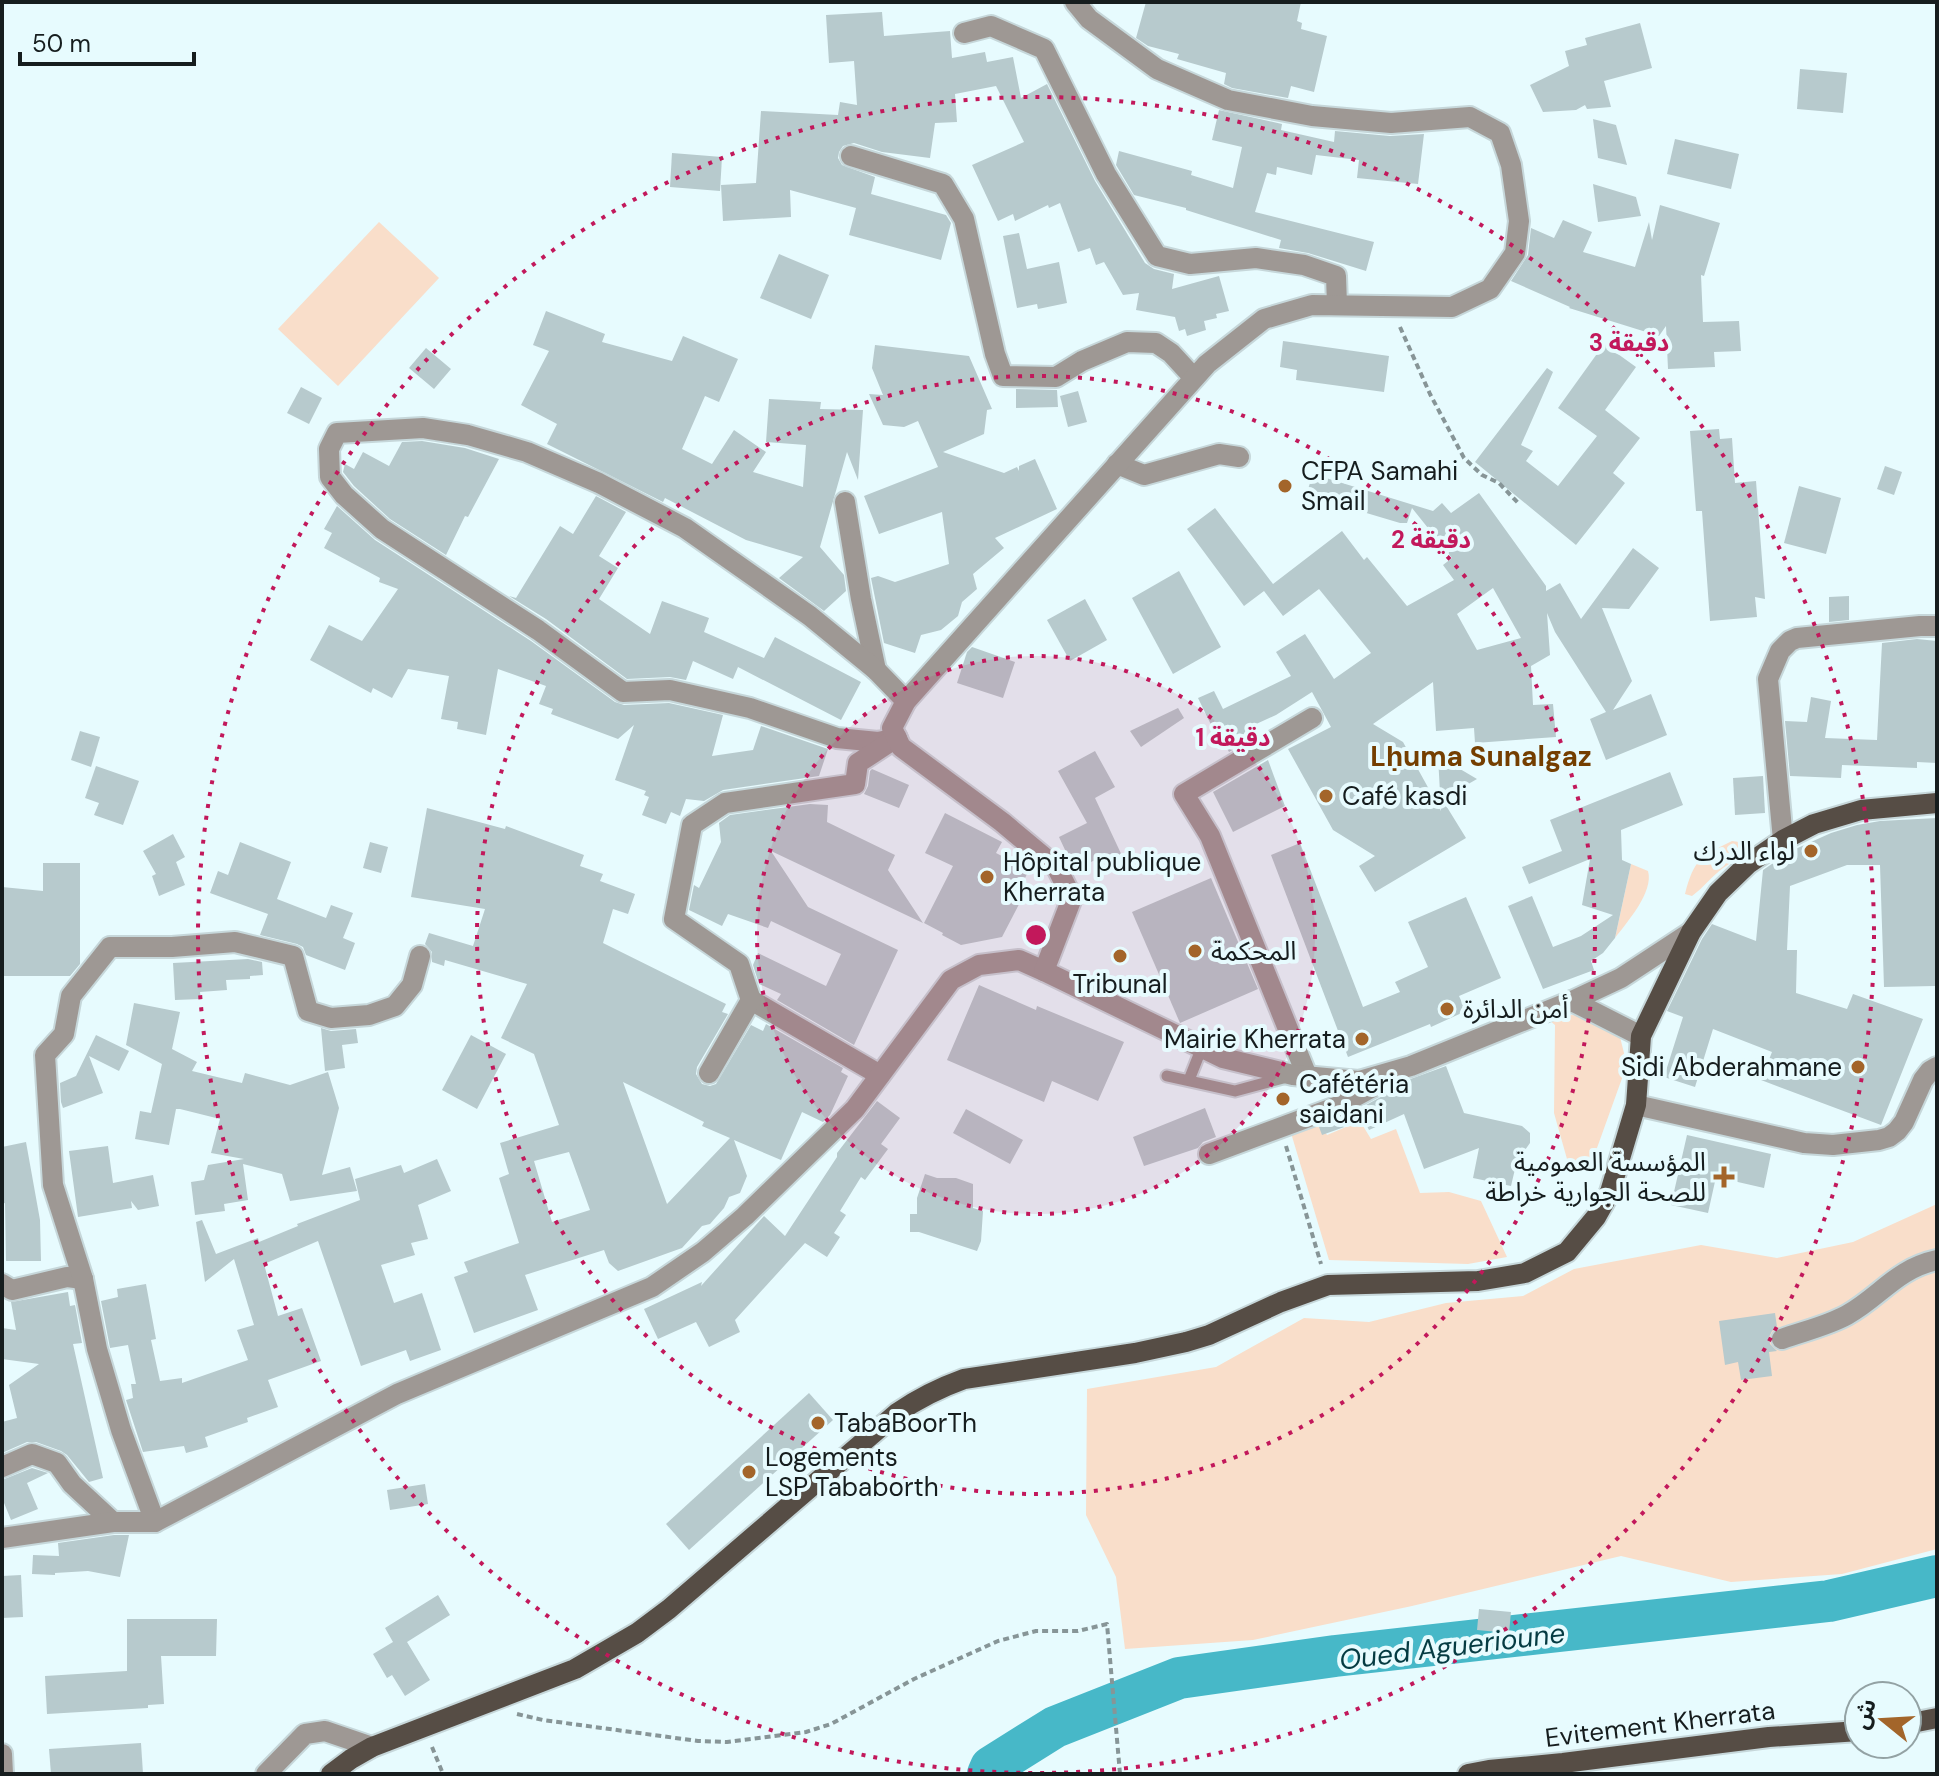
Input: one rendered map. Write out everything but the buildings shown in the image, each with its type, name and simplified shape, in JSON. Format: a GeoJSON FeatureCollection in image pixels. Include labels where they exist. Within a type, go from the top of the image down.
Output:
{"type":"FeatureCollection","features":[{"type":"Feature","properties":{"kind":"main road"},"geometry":{"type":"LineString","coordinates":[[331,1774],[372,1747],[575,1669],[637,1633],[897,1413],[940,1387],[964,1379],[1135,1353],[1186,1342],[1328,1285],[1478,1281],[1525,1273],[1567,1252],[1596,1217],[1610,1192],[1636,1105],[1641,1036],[1691,932],[1718,893],[1748,864],[1814,824],[1861,810],[1937,803]]}},
{"type":"Feature","properties":{"kind":"main road","name":"Evitement Kherrata"},"geometry":{"type":"LineString","coordinates":[[1468,1774],[1769,1737],[1843,1732]]}},
{"type":"Feature","properties":{"kind":"street"},"geometry":{"type":"LineString","coordinates":[[1044,971],[1072,898],[1057,868],[1002,822],[901,747],[892,728],[906,701],[1207,364],[1264,319],[1312,305],[1452,307],[1490,289],[1515,253],[1519,221],[1511,165],[1500,133],[1470,117],[1391,123],[1312,116],[1228,100],[1157,69],[1089,19],[1075,2]]}},
{"type":"Feature","properties":{"kind":"street"},"geometry":{"type":"LineString","coordinates":[[964,33],[991,26],[1044,49],[1106,174],[1157,256],[1190,264],[1256,258],[1304,265],[1336,276],[1337,305]]}},
{"type":"Feature","properties":{"kind":"street"},"geometry":{"type":"LineString","coordinates":[[851,156],[943,184],[964,219],[995,354],[1003,376],[1056,377],[1082,361],[1127,342],[1156,343],[1171,353],[1194,378]]}},
{"type":"Feature","properties":{"kind":"street"},"geometry":{"type":"LineString","coordinates":[[897,738],[878,742],[837,738],[750,708],[670,690],[623,692],[538,630],[382,529],[344,495],[330,477],[329,449],[337,433],[423,428],[468,435],[527,452],[599,483],[685,528],[810,616],[876,670],[906,701]]}},
{"type":"Feature","properties":{"kind":"street"},"geometry":{"type":"LineString","coordinates":[[1117,464],[1144,475],[1219,454],[1239,457]]}},
{"type":"Feature","properties":{"kind":"street"},"geometry":{"type":"LineString","coordinates":[[845,502],[876,670]]}},
{"type":"Feature","properties":{"kind":"street"},"geometry":{"type":"LineString","coordinates":[[1783,840],[1768,679],[1780,651],[1797,638],[1937,626]]}},
{"type":"Feature","properties":{"kind":"street"},"geometry":{"type":"LineString","coordinates":[[1300,1076],[1210,836],[1184,794],[1312,718]]}},
{"type":"Feature","properties":{"kind":"street"},"geometry":{"type":"LineString","coordinates":[[880,1075],[751,1000],[739,964],[674,919],[692,825],[725,803],[855,784],[858,763],[897,738]]}},
{"type":"Feature","properties":{"kind":"street"},"geometry":{"type":"LineString","coordinates":[[2,1538],[113,1522],[155,1522],[397,1394],[652,1287],[703,1252],[745,1216],[855,1109],[951,980],[979,965],[1019,960],[1223,1058],[1300,1076],[1359,1081],[1411,1066],[1572,1001],[1621,978],[1691,932]]}},
{"type":"Feature","properties":{"kind":"street"},"geometry":{"type":"LineString","coordinates":[[155,1522],[121,1430],[101,1362],[83,1279],[53,1185],[45,1055],[64,1034],[71,996],[110,947],[172,947],[235,942],[293,956],[308,1011],[331,1018],[369,1015],[395,1006],[412,985],[420,956]]}},
{"type":"Feature","properties":{"kind":"street"},"geometry":{"type":"LineString","coordinates":[[709,1073],[751,1000]]}},
{"type":"Feature","properties":{"kind":"street"},"geometry":{"type":"LineString","coordinates":[[1572,1001],[1641,1036]]}},
{"type":"Feature","properties":{"kind":"street"},"geometry":{"type":"LineString","coordinates":[[1209,1154],[1336,1107],[1411,1066]]}},
{"type":"Feature","properties":{"kind":"street"},"geometry":{"type":"LineString","coordinates":[[1636,1105],[1804,1143],[1833,1145],[1879,1140],[1897,1131],[1923,1080],[1937,1067]]}},
{"type":"Feature","properties":{"kind":"street"},"geometry":{"type":"LineString","coordinates":[[1782,1339],[1845,1316],[1902,1273],[1937,1260]]}},
{"type":"Feature","properties":{"kind":"street"},"geometry":{"type":"LineString","coordinates":[[5,1288],[67,1277],[83,1279]]}},
{"type":"Feature","properties":{"kind":"street"},"geometry":{"type":"LineString","coordinates":[[2,1467],[32,1454],[57,1463],[72,1484],[113,1522]]}},
{"type":"Feature","properties":{"kind":"street"},"geometry":{"type":"LineString","coordinates":[[266,1774],[305,1734],[325,1731],[372,1747]]}},
{"type":"Feature","properties":{"kind":"street"},"geometry":{"type":"LineString","coordinates":[[2,1754],[3,1774]]}},
{"type":"Feature","properties":{"kind":"lane"},"geometry":{"type":"LineString","coordinates":[[1189,1080],[1202,1047]]}},
{"type":"Feature","properties":{"kind":"lane"},"geometry":{"type":"LineString","coordinates":[[1167,1076],[1235,1091],[1300,1076]]}},
{"type":"Feature","properties":{"kind":"path"},"geometry":{"type":"LineString","coordinates":[[1391,306],[1430,394],[1464,458],[1482,475],[1499,483],[1519,504]]}},
{"type":"Feature","properties":{"kind":"path"},"geometry":{"type":"LineString","coordinates":[[1288,1152],[1323,1269]]}},
{"type":"Feature","properties":{"kind":"path"},"geometry":{"type":"LineString","coordinates":[[489,1703],[508,1712],[543,1720],[698,1741],[727,1742],[791,1734],[831,1724],[914,1679],[998,1641],[1036,1631],[1078,1631],[1107,1624],[1120,1774]]}},
{"type":"Feature","properties":{"kind":"path"},"geometry":{"type":"LineString","coordinates":[[432,1749],[443,1774]]}},
{"type":"Feature","properties":{"kind":"shaded area"},"geometry":{"type":"Polygon","coordinates":[[[379,222],[439,278],[338,386],[278,329],[379,222]]]}},
{"type":"Feature","properties":{"kind":"shaded area"},"geometry":{"type":"Polygon","coordinates":[[[1732,841],[1746,843],[1746,852],[1692,896],[1685,894],[1700,860],[1732,841]]]}},
{"type":"Feature","properties":{"kind":"shaded area"},"geometry":{"type":"Polygon","coordinates":[[[1631,864],[1648,871],[1649,879],[1638,906],[1615,938],[1631,864]]]}},
{"type":"Feature","properties":{"kind":"shaded area"},"geometry":{"type":"Polygon","coordinates":[[[1570,1015],[1590,1016],[1607,1026],[1620,1037],[1625,1057],[1625,1070],[1588,1173],[1567,1159],[1554,1113],[1555,1025],[1549,1020],[1570,1015]]]}},
{"type":"Feature","properties":{"kind":"shaded area"},"geometry":{"type":"Polygon","coordinates":[[[1360,1121],[1371,1139],[1396,1129],[1420,1193],[1449,1192],[1481,1201],[1507,1257],[1468,1264],[1329,1260],[1291,1133],[1319,1122],[1327,1135],[1360,1121]]]}},
{"type":"Feature","properties":{"kind":"shaded area"},"geometry":{"type":"Polygon","coordinates":[[[1937,1204],[1937,1549],[1842,1574],[1731,1582],[1621,1556],[1253,1640],[1125,1649],[1116,1577],[1086,1515],[1087,1389],[1216,1367],[1304,1318],[1369,1322],[1446,1303],[1523,1296],[1574,1269],[1701,1245],[1777,1258],[1853,1242],[1937,1204]]]}},
{"type":"Feature","properties":{"kind":"waterway","name":"Oued Aguerioune"},"geometry":{"type":"LineString","coordinates":[[988,1774],[991,1767],[1055,1727],[1179,1678],[1335,1656],[1829,1601],[1937,1576]]}},
{"type":"Feature","properties":{"kind":"place","name":"CFPA Samahi Smail"},"geometry":{"type":"Point","coordinates":[1285,486]}},
{"type":"Feature","properties":{"kind":"place","name":"Café kasdi"},"geometry":{"type":"Point","coordinates":[1326,796]}},
{"type":"Feature","properties":{"kind":"place","name":"لواء الدرك"},"geometry":{"type":"Point","coordinates":[1811,851]}},
{"type":"Feature","properties":{"kind":"place","name":"Hôpital publique Kherrata"},"geometry":{"type":"Point","coordinates":[987,877]}},
{"type":"Feature","properties":{"kind":"place","name":"المحكمة"},"geometry":{"type":"Point","coordinates":[1195,951]}},
{"type":"Feature","properties":{"kind":"place","name":"Tribunal"},"geometry":{"type":"Point","coordinates":[1120,956]}},
{"type":"Feature","properties":{"kind":"place","name":"أمن الدائرة"},"geometry":{"type":"Point","coordinates":[1447,1009]}},
{"type":"Feature","properties":{"kind":"place","name":"Mairie Kherrata"},"geometry":{"type":"Point","coordinates":[1362,1039]}},
{"type":"Feature","properties":{"kind":"place","name":"Sidi Abderahmane"},"geometry":{"type":"Point","coordinates":[1858,1067]}},
{"type":"Feature","properties":{"kind":"place","name":"Cafétéria saidani"},"geometry":{"type":"Point","coordinates":[1283,1099]}},
{"type":"Feature","properties":{"kind":"place","name":"المؤسسة العمومية للصحة الجوارية خراطة"},"geometry":{"type":"Point","coordinates":[1724,1177]}},
{"type":"Feature","properties":{"kind":"place","name":"TabaBoorTh"},"geometry":{"type":"Point","coordinates":[818,1423]}},
{"type":"Feature","properties":{"kind":"place","name":"Logements LSP Tababorth"},"geometry":{"type":"Point","coordinates":[749,1472]}},
{"type":"Feature","properties":{"kind":"district","name":"Lḥuma Sunalgaz"},"geometry":{"type":"Point","coordinates":[1481,756]}}]}
